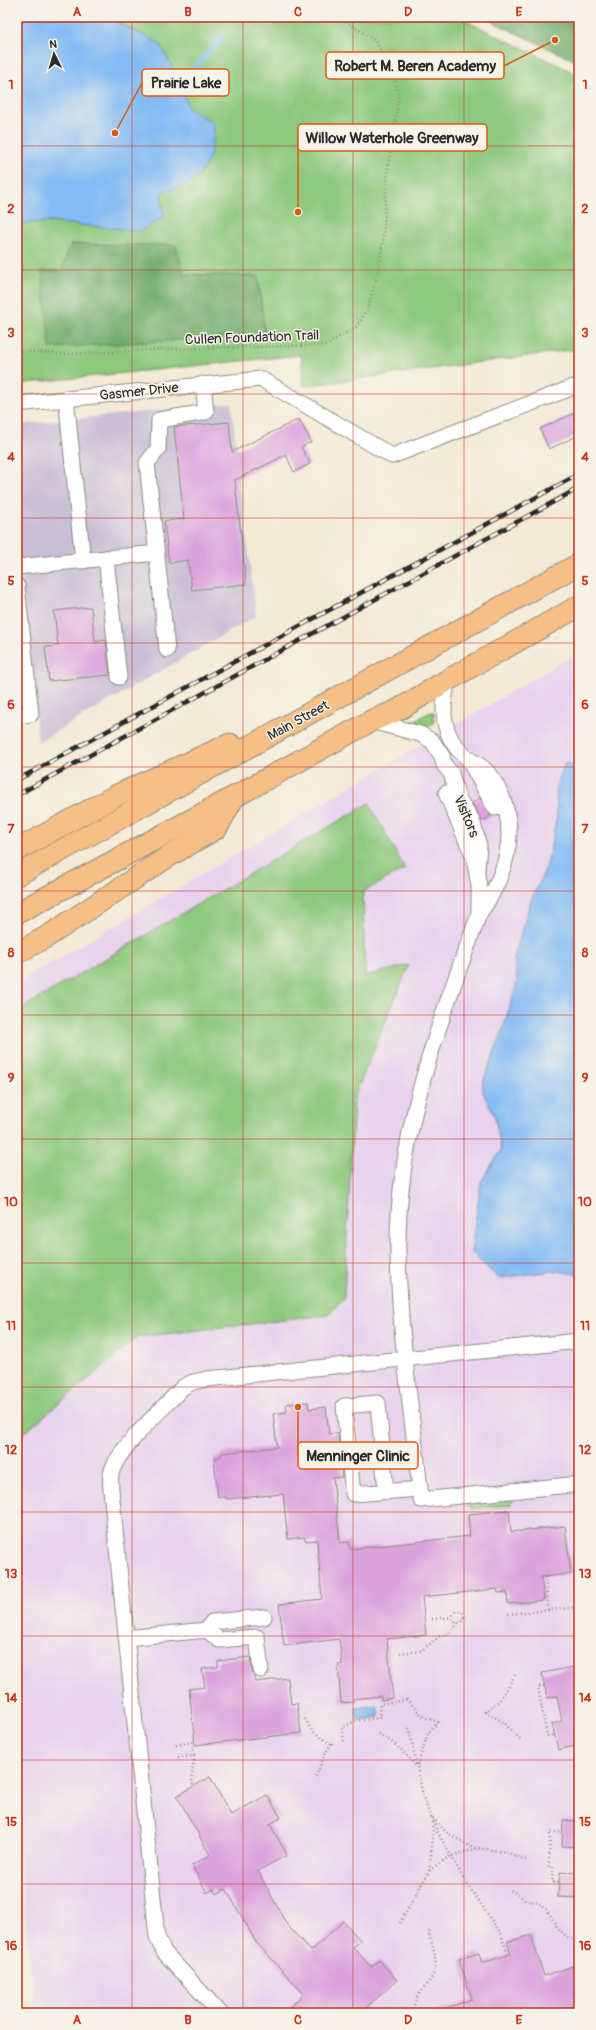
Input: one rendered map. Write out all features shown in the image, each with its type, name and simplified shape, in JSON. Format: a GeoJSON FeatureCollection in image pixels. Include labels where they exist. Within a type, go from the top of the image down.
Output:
{"type":"FeatureCollection","features":[{"type":"Feature","properties":{"kind":"highway","name":"Main Street"},"geometry":{"type":"LineString","coordinates":[[17,875],[579,564]]}},
{"type":"Feature","properties":{"kind":"highway"},"geometry":{"type":"LineString","coordinates":[[17,913],[234,797],[371,721],[396,711],[579,606]]}},
{"type":"Feature","properties":{"kind":"highway"},"geometry":{"type":"LineString","coordinates":[[17,850],[115,796],[376,677]]}},
{"type":"Feature","properties":{"kind":"highway"},"geometry":{"type":"LineString","coordinates":[[17,953],[48,936],[169,856],[217,828],[234,797]]}},
{"type":"Feature","properties":{"kind":"street","name":"Gasmer Drive"},"geometry":{"type":"LineString","coordinates":[[17,404],[261,379],[392,456],[579,385]]}},
{"type":"Feature","properties":{"kind":"street"},"geometry":{"type":"LineString","coordinates":[[167,650],[147,463],[158,449],[159,420],[206,412],[203,384]]}},
{"type":"Feature","properties":{"kind":"street"},"geometry":{"type":"LineString","coordinates":[[66,398],[84,561]]}},
{"type":"Feature","properties":{"kind":"street"},"geometry":{"type":"LineString","coordinates":[[17,567],[157,553]]}},
{"type":"Feature","properties":{"kind":"street"},"geometry":{"type":"LineString","coordinates":[[106,558],[119,677]]}},
{"type":"Feature","properties":{"kind":"street"},"geometry":{"type":"LineString","coordinates":[[17,586],[31,714],[17,716]]}},
{"type":"Feature","properties":{"kind":"street"},"geometry":{"type":"LineString","coordinates":[[448,680],[444,702],[444,720],[449,738],[456,749],[469,760],[477,763],[489,774],[506,806],[509,823],[509,847],[487,902],[479,914],[430,1049],[410,1130],[400,1211],[398,1252],[406,1358],[421,1500],[579,1484]]}},
{"type":"Feature","properties":{"kind":"street"},"geometry":{"type":"LineString","coordinates":[[371,721],[426,736],[432,741],[443,760],[442,774],[448,798],[477,870],[479,914]]}},
{"type":"Feature","properties":{"kind":"street"},"geometry":{"type":"LineString","coordinates":[[443,760],[456,749]]}},
{"type":"Feature","properties":{"kind":"street"},"geometry":{"type":"LineString","coordinates":[[220,2013],[164,1952],[157,1937],[110,1490],[111,1475],[122,1452],[183,1387],[193,1382],[207,1379],[579,1341]]}},
{"type":"Feature","properties":{"kind":"street"},"geometry":{"type":"LineString","coordinates":[[386,1491],[378,1403],[344,1406],[353,1494],[420,1489]]}},
{"type":"Feature","properties":{"kind":"street"},"geometry":{"type":"LineString","coordinates":[[208,1630],[212,1622],[264,1617]]}},
{"type":"Feature","properties":{"kind":"street"},"geometry":{"type":"LineString","coordinates":[[126,1638],[208,1630],[219,1640],[257,1637],[261,1670]]}},
{"type":"Feature","properties":{"kind":"path","name":"Cullen Foundation Trail"},"geometry":{"type":"LineString","coordinates":[[17,352],[68,354],[167,349],[326,345],[356,327],[367,310],[379,270],[388,166],[399,96],[392,70],[376,41],[347,22],[336,17]]}},
{"type":"Feature","properties":{"kind":"path"},"geometry":{"type":"LineString","coordinates":[[545,1577],[548,1610]]}},
{"type":"Feature","properties":{"kind":"path"},"geometry":{"type":"LineString","coordinates":[[508,1614],[579,1607]]}},
{"type":"Feature","properties":{"kind":"path"},"geometry":{"type":"LineString","coordinates":[[452,1617],[454,1612],[462,1612],[464,1618],[461,1622],[457,1622]]}},
{"type":"Feature","properties":{"kind":"path"},"geometry":{"type":"LineString","coordinates":[[432,1619],[452,1617]]}},
{"type":"Feature","properties":{"kind":"path"},"geometry":{"type":"LineString","coordinates":[[452,1617],[457,1622]]}},
{"type":"Feature","properties":{"kind":"path"},"geometry":{"type":"LineString","coordinates":[[400,1653],[421,1651],[440,1636],[449,1634],[455,1628],[457,1622]]}},
{"type":"Feature","properties":{"kind":"path"},"geometry":{"type":"LineString","coordinates":[[515,1675],[500,1700],[485,1712],[502,1721],[522,1741]]}},
{"type":"Feature","properties":{"kind":"path"},"geometry":{"type":"LineString","coordinates":[[544,1686],[538,1687],[547,1736],[554,1735]]}},
{"type":"Feature","properties":{"kind":"path"},"geometry":{"type":"LineString","coordinates":[[344,1741],[342,1728],[355,1722],[379,1718],[380,1704],[406,1700],[424,1717],[438,1722],[428,1733],[417,1767]]}},
{"type":"Feature","properties":{"kind":"path"},"geometry":{"type":"LineString","coordinates":[[305,1719],[312,1731],[331,1744],[320,1763],[315,1778]]}},
{"type":"Feature","properties":{"kind":"path"},"geometry":{"type":"LineString","coordinates":[[409,1728],[424,1800],[431,1817],[450,1856],[501,1934],[508,1955]]}},
{"type":"Feature","properties":{"kind":"path"},"geometry":{"type":"LineString","coordinates":[[378,1734],[389,1739],[402,1749],[417,1767]]}},
{"type":"Feature","properties":{"kind":"path"},"geometry":{"type":"LineString","coordinates":[[176,1744],[192,1742],[194,1756],[191,1770],[191,1780],[194,1787]]}},
{"type":"Feature","properties":{"kind":"path"},"geometry":{"type":"LineString","coordinates":[[178,1758],[194,1756]]}},
{"type":"Feature","properties":{"kind":"path"},"geometry":{"type":"LineString","coordinates":[[431,1817],[456,1839],[472,1847],[506,1852],[526,1860]]}},
{"type":"Feature","properties":{"kind":"path"},"geometry":{"type":"LineString","coordinates":[[400,1923],[429,1871],[433,1837],[431,1817]]}},
{"type":"Feature","properties":{"kind":"path"},"geometry":{"type":"LineString","coordinates":[[549,1867],[550,1832],[562,1832]]}},
{"type":"Feature","properties":{"kind":"path"},"geometry":{"type":"LineString","coordinates":[[429,1871],[450,1856],[480,1848]]}},
{"type":"Feature","properties":{"kind":"path"},"geometry":{"type":"LineString","coordinates":[[553,1867],[552,1882],[559,1882]]}},
{"type":"Feature","properties":{"kind":"path"},"geometry":{"type":"LineString","coordinates":[[511,1890],[526,1900],[538,1903],[547,1910],[557,1927],[567,1937],[579,1941]]}},
{"type":"Feature","properties":{"kind":"path"},"geometry":{"type":"LineString","coordinates":[[414,2013],[415,1999],[434,1974],[436,1960],[429,1933],[430,1928]]}},
{"type":"Feature","properties":{"kind":"shaded area"},"geometry":{"type":"Polygon","coordinates":[[[231,403],[256,616],[38,742],[17,539],[17,425],[231,403]]]}},
{"type":"Feature","properties":{"kind":"shaded area"},"geometry":{"type":"Polygon","coordinates":[[[579,652],[579,2013],[35,2013],[17,1832],[17,983],[579,652]]]}},
{"type":"Feature","properties":{"kind":"green space"},"geometry":{"type":"Polygon","coordinates":[[[17,17],[458,17],[579,75],[579,349],[304,386],[301,355],[17,384],[17,17]]]}},
{"type":"Feature","properties":{"kind":"green space"},"geometry":{"type":"Polygon","coordinates":[[[482,17],[579,17],[579,63],[482,17]]]}},
{"type":"Feature","properties":{"kind":"green space"},"geometry":{"type":"Polygon","coordinates":[[[71,244],[176,245],[184,274],[258,276],[265,335],[50,348],[42,271],[61,271],[71,244]]]}},
{"type":"Feature","properties":{"kind":"green space"},"geometry":{"type":"Polygon","coordinates":[[[430,712],[434,712],[434,723],[427,726],[412,722],[430,712]]]}},
{"type":"Feature","properties":{"kind":"green space"},"geometry":{"type":"Polygon","coordinates":[[[369,803],[405,869],[363,892],[365,976],[409,965],[354,1097],[344,1298],[328,1315],[138,1337],[17,1439],[17,1011],[369,803]]]}},
{"type":"Feature","properties":{"kind":"green space"},"geometry":{"type":"Polygon","coordinates":[[[516,1497],[510,1505],[472,1509],[465,1503],[516,1497]]]}},
{"type":"Feature","properties":{"kind":"green space"},"geometry":{"type":"Polygon","coordinates":[[[17,1968],[20,2013],[17,2013],[17,1968]]]}},
{"type":"Feature","properties":{"kind":"water"},"geometry":{"type":"Polygon","coordinates":[[[17,17],[106,17],[159,43],[181,83],[188,108],[214,123],[212,149],[206,165],[201,173],[195,179],[181,187],[161,193],[164,216],[141,231],[50,222],[17,223],[17,17]]]}},
{"type":"Feature","properties":{"kind":"water"},"geometry":{"type":"Polygon","coordinates":[[[565,763],[579,767],[579,1274],[554,1271],[498,1278],[471,1252],[481,1182],[501,1150],[495,1117],[483,1092],[483,1082],[502,1033],[517,982],[514,958],[530,903],[547,865],[557,816],[556,787],[565,763]]]}},
{"type":"Feature","properties":{"kind":"water"},"geometry":{"type":"Polygon","coordinates":[[[377,1705],[379,1717],[358,1720],[356,1708],[377,1705]]]}},
{"type":"Feature","properties":{"kind":"building"},"geometry":{"type":"Polygon","coordinates":[[[579,411],[579,435],[549,449],[540,429],[579,411]]]}},
{"type":"Feature","properties":{"kind":"building"},"geometry":{"type":"Polygon","coordinates":[[[299,419],[311,442],[301,447],[310,464],[294,472],[286,455],[235,480],[246,584],[192,590],[188,560],[169,563],[164,521],[184,519],[174,427],[229,422],[232,452],[299,419]]]}},
{"type":"Feature","properties":{"kind":"building"},"geometry":{"type":"Polygon","coordinates":[[[91,607],[95,642],[106,640],[110,675],[49,681],[45,647],[58,646],[54,611],[91,607]]]}},
{"type":"Feature","properties":{"kind":"building"},"geometry":{"type":"Polygon","coordinates":[[[480,798],[491,816],[482,821],[472,803],[480,798]]]}},
{"type":"Feature","properties":{"kind":"building"},"geometry":{"type":"Polygon","coordinates":[[[308,1402],[309,1409],[326,1407],[329,1434],[338,1433],[342,1477],[333,1478],[340,1543],[349,1542],[350,1549],[470,1536],[468,1514],[509,1510],[511,1532],[565,1526],[571,1574],[541,1577],[544,1600],[508,1604],[507,1592],[498,1593],[497,1589],[422,1597],[426,1635],[387,1639],[393,1698],[381,1700],[381,1696],[353,1699],[353,1702],[341,1703],[338,1665],[342,1664],[339,1639],[284,1646],[279,1604],[322,1599],[317,1540],[306,1541],[304,1537],[288,1539],[283,1494],[226,1499],[226,1497],[218,1497],[214,1458],[220,1457],[222,1453],[277,1447],[273,1414],[287,1412],[286,1404],[308,1402]]]}},
{"type":"Feature","properties":{"kind":"building"},"geometry":{"type":"Polygon","coordinates":[[[250,1657],[252,1671],[256,1682],[288,1678],[291,1704],[297,1703],[301,1733],[195,1745],[189,1689],[205,1687],[202,1669],[218,1667],[218,1661],[250,1657]]]}},
{"type":"Feature","properties":{"kind":"building"},"geometry":{"type":"Polygon","coordinates":[[[579,1666],[579,1745],[558,1750],[552,1724],[562,1721],[557,1696],[547,1698],[542,1673],[579,1666]]]}},
{"type":"Feature","properties":{"kind":"building"},"geometry":{"type":"Polygon","coordinates":[[[210,1777],[231,1815],[267,1795],[281,1818],[270,1824],[287,1855],[258,1871],[287,1925],[311,1951],[343,1921],[361,1941],[353,1947],[371,1967],[379,1960],[397,1980],[360,2013],[283,2013],[304,1994],[256,1942],[226,1889],[216,1894],[213,1889],[207,1893],[192,1865],[210,1855],[177,1796],[210,1777]]]}},
{"type":"Feature","properties":{"kind":"building"},"geometry":{"type":"Polygon","coordinates":[[[563,1820],[579,1821],[579,1847],[562,1846],[563,1820]]]}},
{"type":"Feature","properties":{"kind":"building"},"geometry":{"type":"Polygon","coordinates":[[[560,1872],[579,1873],[579,1898],[558,1897],[560,1872]]]}},
{"type":"Feature","properties":{"kind":"building"},"geometry":{"type":"Polygon","coordinates":[[[531,1935],[544,1976],[579,1964],[579,2004],[551,2013],[438,2013],[438,2011],[472,1999],[459,1959],[479,1953],[482,1963],[511,1954],[507,1942],[531,1935]]]}},
{"type":"Feature","properties":{"kind":"waterway"},"geometry":{"type":"LineString","coordinates":[[178,87],[222,37]]}},
{"type":"Feature","properties":{"kind":"railway"},"geometry":{"type":"LineString","coordinates":[[17,780],[579,474]]}},
{"type":"Feature","properties":{"kind":"railway"},"geometry":{"type":"LineString","coordinates":[[17,795],[579,488]]}},
{"type":"Feature","properties":{"kind":"place","name":"Robert M. Beren Academy"},"geometry":{"type":"Point","coordinates":[555,40]}},
{"type":"Feature","properties":{"kind":"place","name":"Prairie Lake"},"geometry":{"type":"Point","coordinates":[115,133]}},
{"type":"Feature","properties":{"kind":"place","name":"Willow Waterhole Greenway"},"geometry":{"type":"Point","coordinates":[298,212]}},
{"type":"Feature","properties":{"kind":"place","name":"Menninger Clinic"},"geometry":{"type":"Point","coordinates":[298,1407]}}]}
